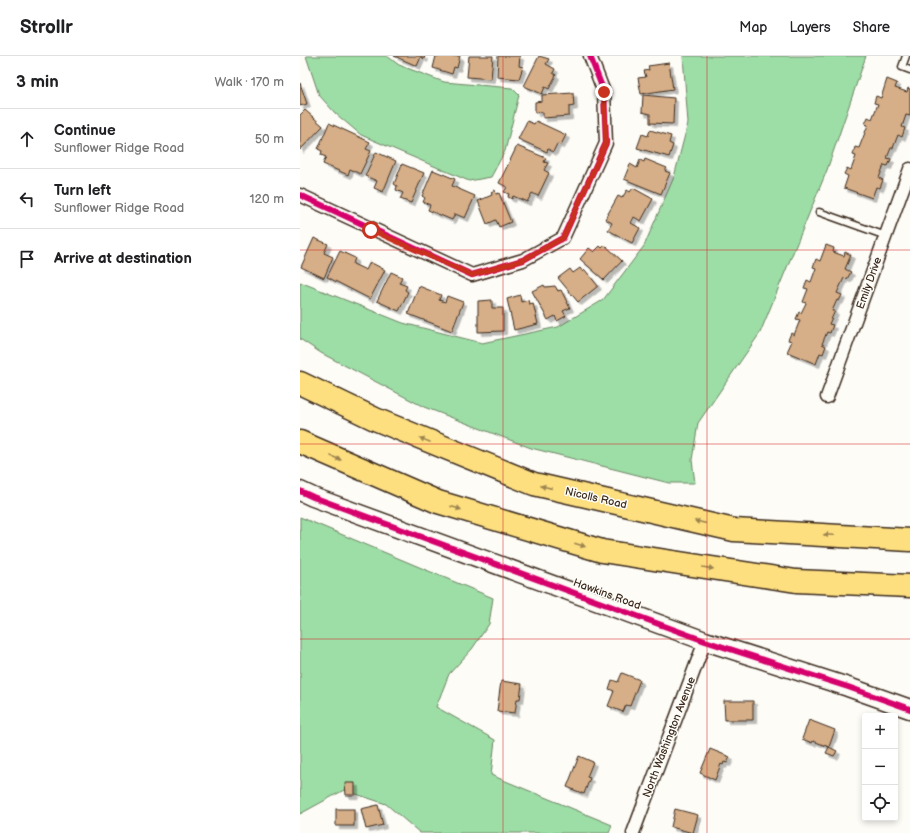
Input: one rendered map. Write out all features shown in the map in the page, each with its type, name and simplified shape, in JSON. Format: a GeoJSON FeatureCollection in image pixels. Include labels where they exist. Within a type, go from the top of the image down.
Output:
{"type":"FeatureCollection","features":[{"type":"Feature","properties":{"kind":"highway","name":"Nicolls Road"},"geometry":{"type":"LineString","coordinates":[[300,383],[375,419],[534,484],[734,530],[910,540]]}},
{"type":"Feature","properties":{"kind":"highway"},"geometry":{"type":"LineString","coordinates":[[300,442],[438,502],[602,551],[796,581],[910,586]]}},
{"type":"Feature","properties":{"kind":"highway"},"geometry":{"type":"LineString","coordinates":[[853,537],[910,524]]}},
{"type":"Feature","properties":{"kind":"street"},"geometry":{"type":"LineString","coordinates":[[300,195],[472,275],[523,260],[563,238],[606,143],[604,92],[590,56]]}},
{"type":"Feature","properties":{"kind":"street","name":"Emily Drive"},"geometry":{"type":"LineString","coordinates":[[827,397],[910,169]]}},
{"type":"Feature","properties":{"kind":"street","name":"Hawkins Road"},"geometry":{"type":"LineString","coordinates":[[300,491],[705,641],[848,687],[910,709]]}},
{"type":"Feature","properties":{"kind":"street","name":"North Washington Avenue"},"geometry":{"type":"LineString","coordinates":[[633,833],[705,641]]}},
{"type":"Feature","properties":{"kind":"lane"},"geometry":{"type":"LineString","coordinates":[[906,56],[902,67],[910,70]]}},
{"type":"Feature","properties":{"kind":"lane"},"geometry":{"type":"LineString","coordinates":[[819,212],[886,236]]}},
{"type":"Feature","properties":{"kind":"green space"},"geometry":{"type":"Polygon","coordinates":[[[306,56],[387,56],[399,65],[444,82],[512,88],[519,95],[505,151],[491,177],[469,181],[361,135],[335,113],[319,95],[306,56]]]}},
{"type":"Feature","properties":{"kind":"green space"},"geometry":{"type":"Polygon","coordinates":[[[683,56],[866,56],[827,170],[760,333],[698,423],[692,460],[695,483],[669,483],[531,448],[424,407],[321,353],[300,339],[300,282],[403,323],[482,343],[558,327],[603,300],[644,246],[674,177],[688,123],[683,56]]]}},
{"type":"Feature","properties":{"kind":"green space"},"geometry":{"type":"Polygon","coordinates":[[[300,517],[493,598],[489,624],[472,649],[449,674],[436,707],[495,740],[491,775],[612,825],[609,833],[420,833],[386,804],[344,790],[300,814],[300,517]]]}},
{"type":"Feature","properties":{"kind":"building"},"geometry":{"type":"Polygon","coordinates":[[[394,56],[425,56],[424,59],[421,57],[417,66],[394,56]]]}},
{"type":"Feature","properties":{"kind":"building"},"geometry":{"type":"Polygon","coordinates":[[[436,56],[460,56],[457,68],[454,67],[452,74],[433,68],[436,56]]]}},
{"type":"Feature","properties":{"kind":"building"},"geometry":{"type":"Polygon","coordinates":[[[469,56],[493,56],[491,79],[467,77],[469,56]]]}},
{"type":"Feature","properties":{"kind":"building"},"geometry":{"type":"Polygon","coordinates":[[[498,56],[520,56],[519,66],[523,67],[519,79],[497,77],[498,56]]]}},
{"type":"Feature","properties":{"kind":"building"},"geometry":{"type":"Polygon","coordinates":[[[539,56],[549,59],[546,64],[555,69],[553,73],[556,75],[549,89],[545,87],[542,94],[524,86],[539,56]]]}},
{"type":"Feature","properties":{"kind":"building"},"geometry":{"type":"Polygon","coordinates":[[[669,63],[673,89],[641,94],[638,78],[646,77],[644,71],[649,70],[648,66],[669,63]]]}},
{"type":"Feature","properties":{"kind":"building"},"geometry":{"type":"Polygon","coordinates":[[[887,79],[897,83],[895,88],[907,92],[908,88],[910,89],[910,116],[906,115],[902,127],[905,128],[902,137],[898,135],[893,148],[891,148],[887,158],[891,159],[888,166],[884,165],[879,178],[883,180],[880,188],[876,187],[872,198],[844,188],[848,176],[844,174],[847,168],[851,170],[856,156],[853,155],[855,147],[859,148],[868,125],[865,124],[868,117],[872,119],[878,104],[874,103],[876,96],[881,98],[887,79]]]}},
{"type":"Feature","properties":{"kind":"building"},"geometry":{"type":"Polygon","coordinates":[[[300,83],[307,104],[300,106],[300,83]]]}},
{"type":"Feature","properties":{"kind":"building"},"geometry":{"type":"Polygon","coordinates":[[[573,93],[574,106],[569,107],[569,116],[543,118],[543,112],[535,113],[535,102],[542,101],[542,95],[573,93]]]}},
{"type":"Feature","properties":{"kind":"building"},"geometry":{"type":"Polygon","coordinates":[[[643,95],[674,98],[673,124],[650,123],[650,114],[642,112],[643,95]]]}},
{"type":"Feature","properties":{"kind":"building"},"geometry":{"type":"Polygon","coordinates":[[[305,110],[323,126],[300,150],[300,115],[305,110]]]}},
{"type":"Feature","properties":{"kind":"building"},"geometry":{"type":"Polygon","coordinates":[[[527,121],[534,124],[536,121],[566,135],[561,145],[557,144],[553,152],[548,149],[547,152],[518,139],[527,121]]]}},
{"type":"Feature","properties":{"kind":"building"},"geometry":{"type":"Polygon","coordinates":[[[329,123],[370,142],[366,149],[371,151],[360,174],[350,169],[348,175],[323,164],[326,157],[321,155],[322,151],[318,149],[329,123]]]}},
{"type":"Feature","properties":{"kind":"building"},"geometry":{"type":"Polygon","coordinates":[[[650,130],[671,136],[669,143],[673,145],[669,157],[637,148],[642,134],[648,136],[650,130]]]}},
{"type":"Feature","properties":{"kind":"building"},"geometry":{"type":"Polygon","coordinates":[[[517,146],[546,158],[544,162],[548,163],[544,170],[549,173],[538,196],[532,193],[527,202],[513,196],[512,199],[508,197],[509,194],[504,192],[507,187],[499,183],[517,146]]]}},
{"type":"Feature","properties":{"kind":"building"},"geometry":{"type":"Polygon","coordinates":[[[376,152],[396,161],[383,192],[374,188],[377,181],[365,176],[376,152]]]}},
{"type":"Feature","properties":{"kind":"building"},"geometry":{"type":"Polygon","coordinates":[[[645,159],[667,168],[665,171],[670,173],[661,194],[624,179],[630,164],[637,168],[640,160],[644,162],[645,159]]]}},
{"type":"Feature","properties":{"kind":"building"},"geometry":{"type":"Polygon","coordinates":[[[402,164],[424,173],[411,203],[400,199],[403,193],[396,190],[397,186],[394,184],[402,164]]]}},
{"type":"Feature","properties":{"kind":"building"},"geometry":{"type":"Polygon","coordinates":[[[433,170],[455,179],[452,186],[475,196],[465,218],[455,214],[452,220],[428,210],[430,205],[423,202],[425,198],[422,196],[433,170]]]}},
{"type":"Feature","properties":{"kind":"building"},"geometry":{"type":"Polygon","coordinates":[[[633,188],[653,199],[641,221],[634,217],[631,223],[640,228],[632,243],[608,230],[612,223],[605,219],[618,196],[622,198],[627,190],[630,192],[633,188]]]}},
{"type":"Feature","properties":{"kind":"building"},"geometry":{"type":"Polygon","coordinates":[[[495,190],[496,194],[499,193],[511,222],[499,227],[496,220],[487,224],[478,201],[492,195],[491,192],[495,190]]]}},
{"type":"Feature","properties":{"kind":"building"},"geometry":{"type":"Polygon","coordinates":[[[314,238],[328,244],[324,253],[333,257],[324,278],[301,267],[314,238]]]}},
{"type":"Feature","properties":{"kind":"building"},"geometry":{"type":"Polygon","coordinates":[[[605,245],[622,261],[604,280],[580,259],[589,248],[594,252],[600,246],[602,248],[605,245]]]}},
{"type":"Feature","properties":{"kind":"building"},"geometry":{"type":"Polygon","coordinates":[[[826,245],[834,248],[833,252],[844,256],[845,252],[851,255],[845,269],[851,272],[847,279],[844,278],[837,293],[842,295],[839,301],[837,300],[832,311],[835,311],[829,324],[833,325],[830,333],[827,332],[822,344],[826,346],[823,354],[820,353],[816,364],[787,352],[792,341],[788,340],[791,333],[794,335],[800,320],[796,319],[806,303],[803,302],[808,289],[804,288],[807,280],[811,282],[816,268],[813,267],[816,259],[820,261],[826,245]]]}},
{"type":"Feature","properties":{"kind":"building"},"geometry":{"type":"Polygon","coordinates":[[[340,251],[355,258],[353,264],[366,270],[370,262],[385,270],[370,299],[327,277],[340,251]]]}},
{"type":"Feature","properties":{"kind":"building"},"geometry":{"type":"Polygon","coordinates":[[[580,268],[583,272],[585,270],[598,286],[578,302],[558,278],[570,269],[573,273],[580,268]]]}},
{"type":"Feature","properties":{"kind":"building"},"geometry":{"type":"Polygon","coordinates":[[[391,272],[402,277],[399,283],[407,286],[405,290],[408,292],[399,311],[377,301],[391,272]]]}},
{"type":"Feature","properties":{"kind":"building"},"geometry":{"type":"Polygon","coordinates":[[[544,285],[545,287],[555,286],[558,291],[561,290],[570,308],[563,311],[566,316],[557,321],[555,316],[548,320],[532,291],[544,285]]]}},
{"type":"Feature","properties":{"kind":"building"},"geometry":{"type":"Polygon","coordinates":[[[419,286],[441,295],[439,300],[445,302],[447,296],[463,302],[452,331],[408,314],[419,286]]]}},
{"type":"Feature","properties":{"kind":"building"},"geometry":{"type":"Polygon","coordinates":[[[520,295],[521,302],[528,300],[529,304],[533,303],[538,324],[514,330],[507,299],[520,295]]]}},
{"type":"Feature","properties":{"kind":"building"},"geometry":{"type":"Polygon","coordinates":[[[492,300],[492,308],[503,308],[503,331],[478,332],[478,301],[492,300]]]}},
{"type":"Feature","properties":{"kind":"building"},"geometry":{"type":"Polygon","coordinates":[[[622,673],[640,680],[630,706],[626,705],[623,712],[608,706],[614,691],[609,689],[612,680],[618,682],[622,673]]]}},
{"type":"Feature","properties":{"kind":"building"},"geometry":{"type":"Polygon","coordinates":[[[501,681],[522,684],[520,699],[517,699],[515,713],[497,711],[501,681]]]}},
{"type":"Feature","properties":{"kind":"building"},"geometry":{"type":"Polygon","coordinates":[[[724,701],[753,701],[753,720],[725,720],[724,701]]]}},
{"type":"Feature","properties":{"kind":"building"},"geometry":{"type":"Polygon","coordinates":[[[809,720],[835,730],[829,747],[813,741],[812,743],[802,739],[809,720]]]}},
{"type":"Feature","properties":{"kind":"building"},"geometry":{"type":"Polygon","coordinates":[[[829,747],[837,751],[834,756],[826,753],[829,747]]]}},
{"type":"Feature","properties":{"kind":"building"},"geometry":{"type":"Polygon","coordinates":[[[710,749],[730,757],[727,763],[724,762],[723,765],[721,764],[715,780],[700,773],[710,749]]]}},
{"type":"Feature","properties":{"kind":"building"},"geometry":{"type":"Polygon","coordinates":[[[579,756],[593,762],[587,777],[590,778],[584,794],[567,787],[579,756]]]}},
{"type":"Feature","properties":{"kind":"building"},"geometry":{"type":"Polygon","coordinates":[[[345,783],[355,783],[355,795],[346,795],[345,783]]]}},
{"type":"Feature","properties":{"kind":"building"},"geometry":{"type":"Polygon","coordinates":[[[378,805],[383,825],[366,829],[361,809],[378,805]]]}},
{"type":"Feature","properties":{"kind":"building"},"geometry":{"type":"Polygon","coordinates":[[[336,809],[354,809],[354,826],[336,826],[336,809]]]}},
{"type":"Feature","properties":{"kind":"building"},"geometry":{"type":"Polygon","coordinates":[[[675,809],[698,815],[693,833],[671,827],[675,809]]]}},
{"type":"Feature","properties":{"kind":"cycle path"},"geometry":{"type":"LineString","coordinates":[[300,195],[472,275],[523,260],[563,238],[606,143],[604,92],[590,56]]}},
{"type":"Feature","properties":{"kind":"cycle path"},"geometry":{"type":"LineString","coordinates":[[300,491],[705,641],[848,687],[910,709]]}},
{"type":"Feature","properties":{"kind":"route"},"geometry":{"type":"LineString","coordinates":[[371,230],[472,275],[523,260],[563,238],[606,143],[604,92]]}}]}
